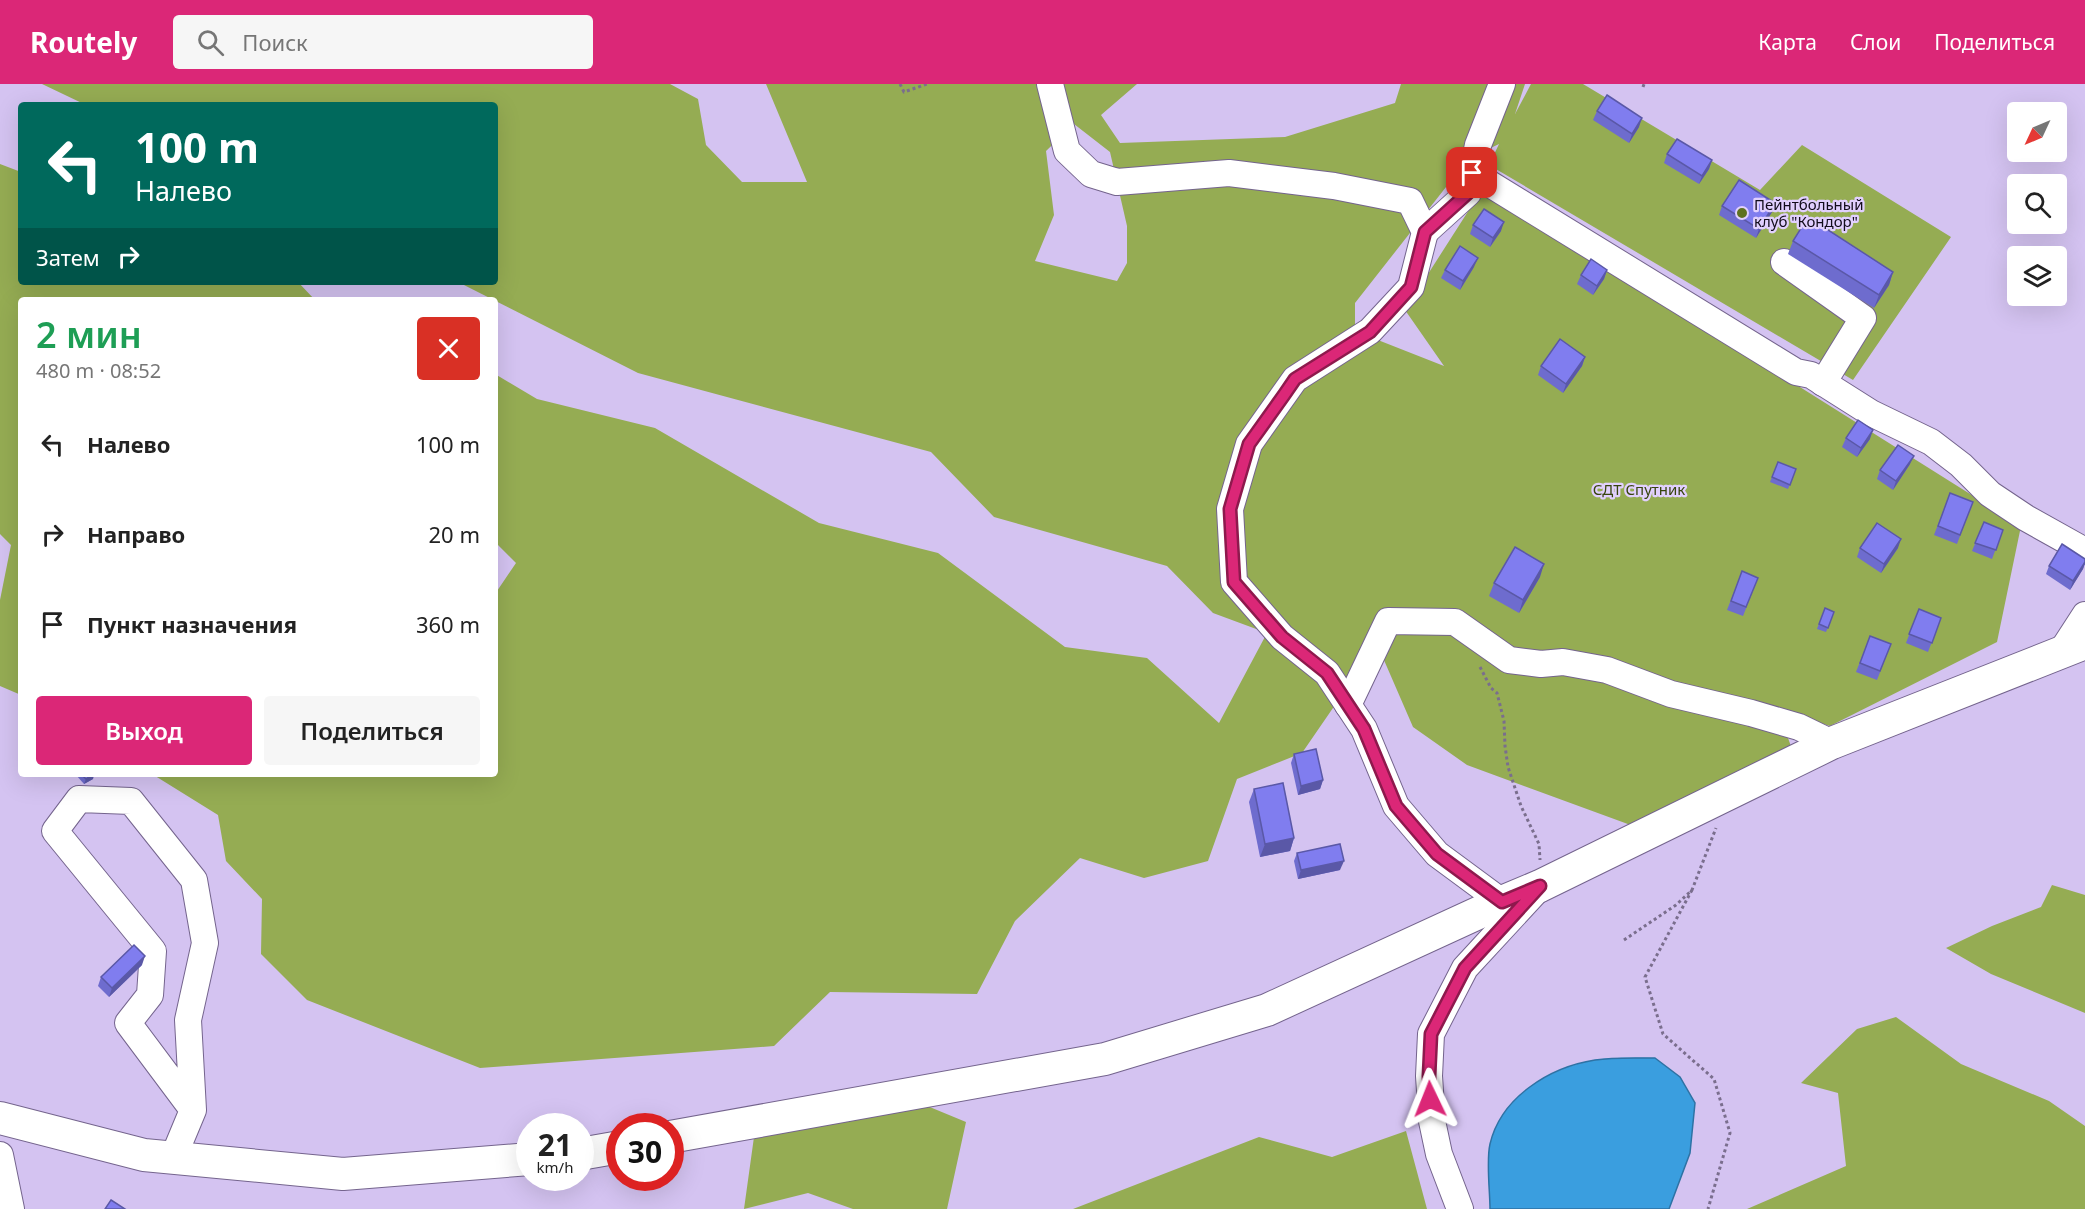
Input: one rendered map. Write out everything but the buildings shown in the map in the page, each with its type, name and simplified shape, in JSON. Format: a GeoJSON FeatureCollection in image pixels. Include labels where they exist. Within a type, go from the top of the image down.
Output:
{"type":"FeatureCollection","features":[{"type":"Feature","properties":{"kind":"main road"},"geometry":{"type":"LineString","coordinates":[[684,1134],[1105,1059],[1267,1010],[1540,886],[1832,743],[2073,648]]}},
{"type":"Feature","properties":{"kind":"main road"},"geometry":{"type":"LineString","coordinates":[[0,1118],[144,1155],[343,1174],[516,1160]]}},
{"type":"Feature","properties":{"kind":"street"},"geometry":{"type":"LineString","coordinates":[[1050,84],[1067,151],[1091,174],[1117,182],[1229,173],[1335,186],[1410,201],[1425,232]]}},
{"type":"Feature","properties":{"kind":"street"},"geometry":{"type":"LineString","coordinates":[[1502,84],[1478,144],[1468,193],[1425,232],[1411,287],[1370,332],[1295,379],[1249,444],[1230,509],[1234,582],[1282,637],[1327,673],[1364,729],[1396,806],[1437,854],[1502,902]]}},
{"type":"Feature","properties":{"kind":"street"},"geometry":{"type":"LineString","coordinates":[[1472,173],[1797,372],[1811,375],[1871,413],[1931,442],[1961,465],[1990,494],[2025,518],[2085,551]]}},
{"type":"Feature","properties":{"kind":"street"},"geometry":{"type":"LineString","coordinates":[[1784,262],[1863,318],[1823,382]]}},
{"type":"Feature","properties":{"kind":"street"},"geometry":{"type":"LineString","coordinates":[[2073,648],[2085,615]]}},
{"type":"Feature","properties":{"kind":"street"},"geometry":{"type":"LineString","coordinates":[[1348,705],[1388,621],[1455,622],[1509,660],[1541,664],[1563,662],[1607,670],[1671,694],[1799,727],[1832,743]]}},
{"type":"Feature","properties":{"kind":"street"},"geometry":{"type":"LineString","coordinates":[[173,1158],[193,1110],[188,1020],[205,943],[194,880],[131,801],[79,799],[55,831],[153,951],[150,995],[128,1023],[193,1110]]}},
{"type":"Feature","properties":{"kind":"street"},"geometry":{"type":"LineString","coordinates":[[1460,1209],[1439,1154],[1432,1121],[1429,1076],[1431,1034],[1465,968],[1540,886]]}},
{"type":"Feature","properties":{"kind":"street"},"geometry":{"type":"LineString","coordinates":[[0,1155],[11,1209]]}},
{"type":"Feature","properties":{"kind":"path"},"geometry":{"type":"LineString","coordinates":[[900,84],[904,92],[927,84]]}},
{"type":"Feature","properties":{"kind":"path"},"geometry":{"type":"LineString","coordinates":[[1476,660],[1491,688],[1497,693],[1504,721],[1508,767],[1521,806],[1539,844],[1540,886]]}},
{"type":"Feature","properties":{"kind":"path"},"geometry":{"type":"LineString","coordinates":[[1708,1209],[1730,1133],[1714,1079],[1664,1034],[1646,977],[1692,890],[1718,825]]}},
{"type":"Feature","properties":{"kind":"path"},"geometry":{"type":"LineString","coordinates":[[1624,940],[1676,905],[1692,890]]}},
{"type":"Feature","properties":{"kind":"green space","name":"СДТ Спутник"},"geometry":{"type":"Polygon","coordinates":[[[42,84],[670,84],[698,99],[706,145],[742,182],[807,182],[766,84],[1137,84],[1101,115],[1120,143],[1285,137],[1395,103],[1401,84],[1525,84],[1515,114],[1531,84],[1583,84],[1760,190],[1802,145],[1951,237],[1853,380],[1489,165],[1499,144],[1468,159],[1355,303],[1355,331],[1444,366],[1405,310],[1483,188],[2021,526],[1997,642],[1830,726],[1778,710],[1793,752],[1636,827],[1467,765],[1413,727],[1377,644],[1302,753],[1237,779],[1208,861],[1144,878],[1080,858],[1015,921],[977,994],[830,992],[774,1046],[480,1068],[307,1000],[261,954],[262,899],[226,861],[218,815],[157,777],[498,777],[498,590],[516,563],[498,545],[498,376],[537,399],[655,428],[819,523],[938,553],[1065,647],[1147,658],[1219,723],[1267,633],[1213,613],[1167,566],[994,517],[931,452],[638,373],[498,302],[498,297],[488,297],[464,285],[498,285],[498,102],[80,102],[42,84]],[[1074,124],[1046,151],[1054,215],[1035,261],[1117,281],[1127,263],[1127,226],[1110,152],[1074,124]]]}},
{"type":"Feature","properties":{"kind":"green space"},"geometry":{"type":"Polygon","coordinates":[[[0,164],[18,171],[18,285],[301,285],[312,297],[18,297],[18,694],[0,686],[0,600],[11,545],[0,534],[0,164]]]}},
{"type":"Feature","properties":{"kind":"green space"},"geometry":{"type":"Polygon","coordinates":[[[2052,885],[2085,895],[2085,1013],[1991,974],[1946,948],[1992,926],[2041,907],[2052,885]]]}},
{"type":"Feature","properties":{"kind":"green space"},"geometry":{"type":"Polygon","coordinates":[[[1896,1017],[1961,1064],[2049,1101],[2085,1126],[2085,1209],[1747,1209],[1846,1166],[1838,1093],[1801,1083],[1857,1029],[1896,1017]]]}},
{"type":"Feature","properties":{"kind":"green space"},"geometry":{"type":"Polygon","coordinates":[[[920,1103],[966,1122],[947,1209],[853,1209],[808,1193],[744,1209],[754,1137],[920,1103]]]}},
{"type":"Feature","properties":{"kind":"green space"},"geometry":{"type":"Polygon","coordinates":[[[1406,1131],[1427,1209],[1073,1209],[1259,1137],[1332,1157],[1406,1131]]]}},
{"type":"Feature","properties":{"kind":"water"},"geometry":{"type":"Polygon","coordinates":[[[1610,1058],[1655,1058],[1680,1077],[1695,1103],[1690,1153],[1669,1209],[1490,1209],[1488,1167],[1490,1144],[1496,1127],[1516,1099],[1545,1077],[1561,1069],[1610,1058]]]}},
{"type":"Feature","properties":{"kind":"place","name":"Пейнтбольный клуб \"Кондор\""},"geometry":{"type":"Point","coordinates":[1742,213]}},
{"type":"Feature","properties":{"kind":"route"},"geometry":{"type":"LineString","coordinates":[[1430,1099],[1431,1034],[1465,968],[1540,886],[1502,902],[1437,854],[1396,806],[1364,729],[1327,673],[1282,637],[1234,582],[1230,509],[1249,444],[1295,379],[1370,332],[1411,287],[1425,232],[1468,193],[1472,173]]}}]}
